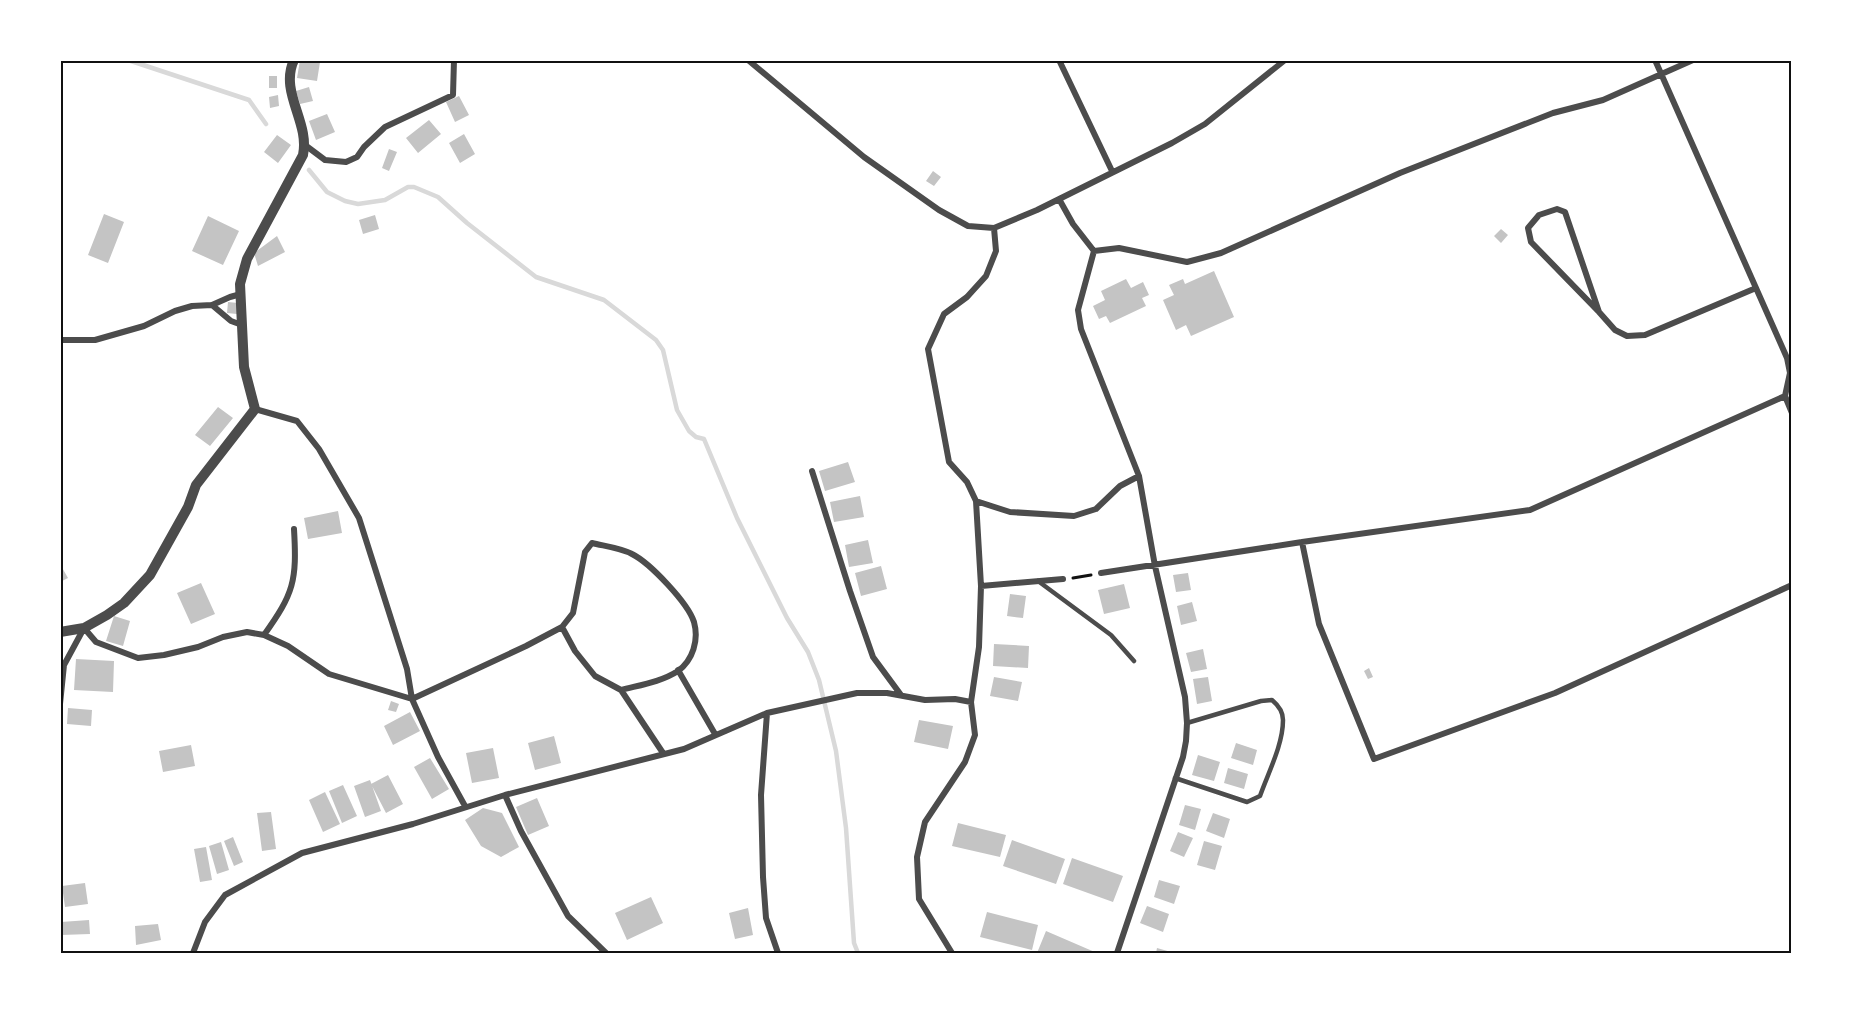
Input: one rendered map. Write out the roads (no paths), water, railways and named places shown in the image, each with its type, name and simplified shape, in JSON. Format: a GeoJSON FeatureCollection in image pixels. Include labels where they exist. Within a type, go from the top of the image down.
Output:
{"type":"FeatureCollection","features":[{"type":"Feature","properties":{"kind":"street"},"geometry":{"type":"LineString","coordinates":[[255,409],[244,367],[240,284],[247,259],[303,155],[305,145],[290,88],[289,75],[294,60]]}},
{"type":"Feature","properties":{"kind":"street"},"geometry":{"type":"LineString","coordinates":[[305,145],[325,160],[346,162],[357,157],[385,127],[453,95],[454,60]]}},
{"type":"Feature","properties":{"kind":"street"},"geometry":{"type":"LineString","coordinates":[[748,60],[864,157],[939,210],[968,226],[994,228],[1059,199],[1172,143],[1205,124],[1285,60]]}},
{"type":"Feature","properties":{"kind":"street"},"geometry":{"type":"LineString","coordinates":[[1059,60],[1113,171]]}},
{"type":"Feature","properties":{"kind":"street"},"geometry":{"type":"LineString","coordinates":[[1655,60],[1787,358],[1791,372],[1785,396],[1792,412]]}},
{"type":"Feature","properties":{"kind":"street"},"geometry":{"type":"LineString","coordinates":[[1094,251],[1119,248],[1187,262],[1221,253],[1400,173],[1553,113],[1603,100],[1693,60]]}},
{"type":"Feature","properties":{"kind":"street"},"geometry":{"type":"LineString","coordinates":[[1059,199],[1073,224],[1094,251]]}},
{"type":"Feature","properties":{"kind":"street"},"geometry":{"type":"LineString","coordinates":[[1599,312],[1565,212],[1557,208],[1539,215],[1528,228],[1531,242],[1615,330],[1627,336],[1645,335],[1756,288]]}},
{"type":"Feature","properties":{"kind":"street"},"geometry":{"type":"LineString","coordinates":[[952,953],[919,899],[917,857],[925,822],[965,762],[975,735],[971,702],[979,647],[981,586],[976,501],[967,482],[949,462],[928,349],[944,314],[967,297],[986,276],[996,251],[994,228]]}},
{"type":"Feature","properties":{"kind":"street"},"geometry":{"type":"LineString","coordinates":[[1094,251],[1078,310],[1081,329],[1139,476],[1155,566],[1185,697],[1187,723],[1186,741],[1175,778],[1117,953]]}},
{"type":"Feature","properties":{"kind":"street"},"geometry":{"type":"LineString","coordinates":[[60,340],[94,340],[144,326],[183,308],[212,306],[240,294]]}},
{"type":"Feature","properties":{"kind":"street"},"geometry":{"type":"LineString","coordinates":[[212,306],[231,321],[242,325]]}},
{"type":"Feature","properties":{"kind":"street"},"geometry":{"type":"LineString","coordinates":[[1101,573],[1530,510],[1785,396]]}},
{"type":"Feature","properties":{"kind":"street"},"geometry":{"type":"LineString","coordinates":[[60,632],[84,628],[124,603],[150,575],[188,507],[196,485],[255,409]]}},
{"type":"Feature","properties":{"kind":"street"},"geometry":{"type":"LineString","coordinates":[[255,409],[297,421],[319,449],[358,518],[407,669],[412,699],[438,757],[465,806]]}},
{"type":"Feature","properties":{"kind":"street"},"geometry":{"type":"LineString","coordinates":[[812,471],[873,657],[901,696]]}},
{"type":"Feature","properties":{"kind":"street"},"geometry":{"type":"LineString","coordinates":[[976,501],[1010,512],[1074,516],[1096,509],[1120,486],[1139,476]]}},
{"type":"Feature","properties":{"kind":"street"},"geometry":{"type":"LineString","coordinates":[[264,634],[282,609],[291,590],[296,563],[294,530]]}},
{"type":"Feature","properties":{"kind":"street"},"geometry":{"type":"LineString","coordinates":[[1302,542],[1319,624],[1374,759],[1554,693],[1792,585]]}},
{"type":"Feature","properties":{"kind":"street"},"geometry":{"type":"LineString","coordinates":[[84,628],[96,642],[138,658],[198,647],[239,633],[264,634],[288,646],[328,674],[412,699],[562,627],[573,613],[585,552],[592,543],[632,554],[663,579],[678,596],[694,621],[693,656],[678,670],[661,679],[621,690]]}},
{"type":"Feature","properties":{"kind":"street"},"geometry":{"type":"LineString","coordinates":[[981,586],[1063,579]]}},
{"type":"Feature","properties":{"kind":"street"},"geometry":{"type":"LineString","coordinates":[[562,627],[575,651],[595,676],[621,690],[663,753]]}},
{"type":"Feature","properties":{"kind":"street"},"geometry":{"type":"LineString","coordinates":[[60,704],[64,666],[84,628]]}},
{"type":"Feature","properties":{"kind":"street"},"geometry":{"type":"LineString","coordinates":[[678,670],[715,734]]}},
{"type":"Feature","properties":{"kind":"street"},"geometry":{"type":"LineString","coordinates":[[193,953],[205,922],[225,895],[302,853],[413,824],[505,795],[684,748],[767,713],[857,693],[887,693],[925,700],[955,699],[971,702]]}},
{"type":"Feature","properties":{"kind":"street"},"geometry":{"type":"LineString","coordinates":[[767,713],[761,795],[763,877],[766,918],[778,953]]}},
{"type":"Feature","properties":{"kind":"street"},"geometry":{"type":"LineString","coordinates":[[505,795],[521,831],[568,916],[606,953]]}},
{"type":"Feature","properties":{"kind":"lane"},"geometry":{"type":"LineString","coordinates":[[1038,581],[1111,635],[1134,661]]}},
{"type":"Feature","properties":{"kind":"lane"},"geometry":{"type":"LineString","coordinates":[[1175,778],[1247,802],[1260,796],[1279,743],[1283,718],[1278,705],[1272,700],[1261,701],[1187,723]]}},
{"type":"Feature","properties":{"kind":"waterway"},"geometry":{"type":"LineString","coordinates":[[128,60],[249,100],[266,124]]}},
{"type":"Feature","properties":{"kind":"waterway"},"geometry":{"type":"LineString","coordinates":[[309,170],[327,192],[345,201],[358,204],[385,200],[408,187],[414,187],[438,197],[467,223],[536,277],[604,300],[656,340],[663,350],[677,410],[689,431],[696,437],[704,439],[737,518],[787,618],[808,652],[819,680],[836,751],[846,828],[854,943],[858,953]]}}]}
